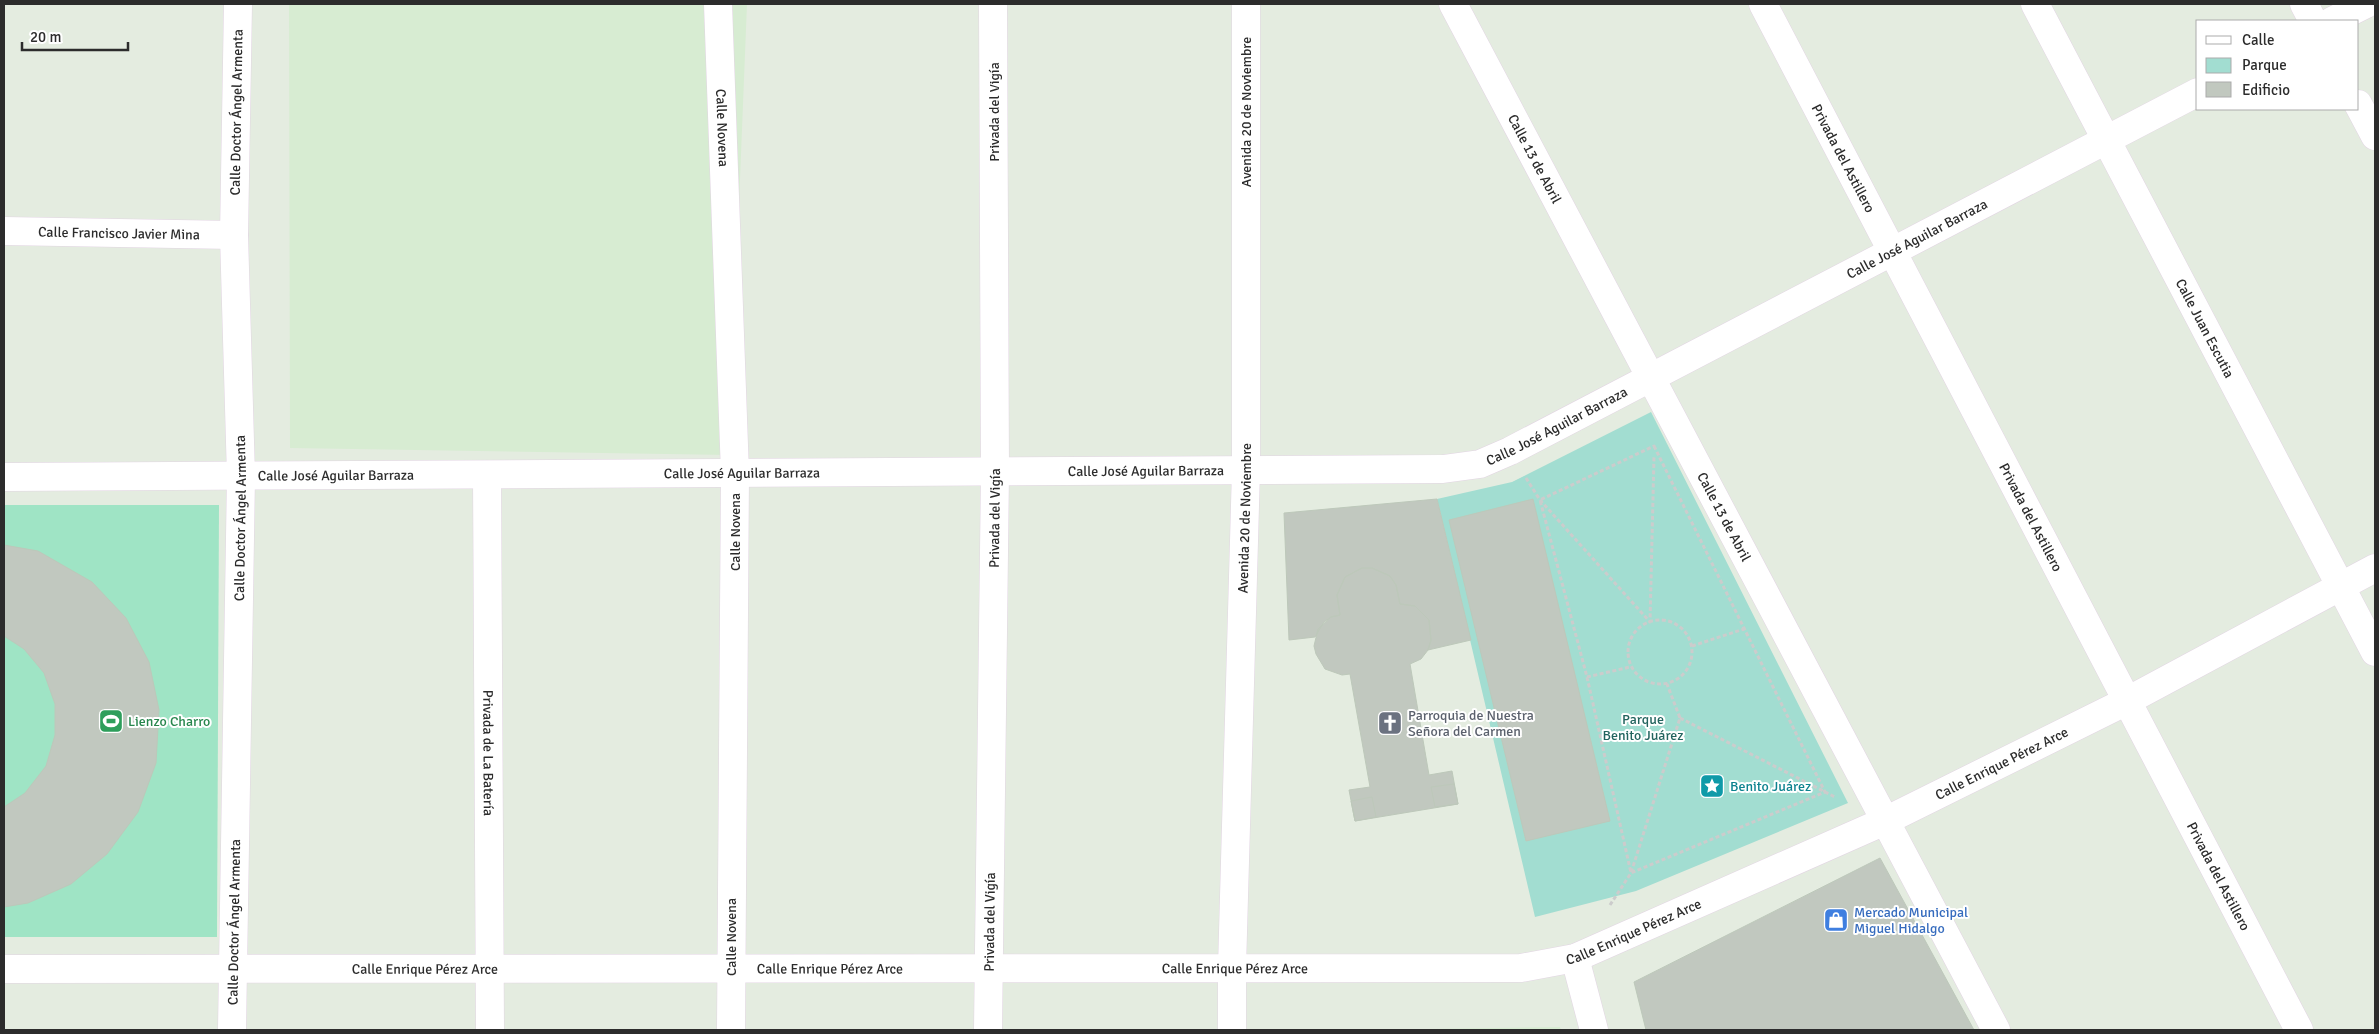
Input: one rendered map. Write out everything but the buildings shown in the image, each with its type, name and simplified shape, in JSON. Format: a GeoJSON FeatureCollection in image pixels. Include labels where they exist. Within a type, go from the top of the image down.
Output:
{"type":"FeatureCollection","features":[{"type":"Feature","properties":{"kind":"street","name":"Calle Doctor Ángel Armenta"},"geometry":{"type":"LineString","coordinates":[[232,1030],[241,476],[234,235],[238,4]]}},
{"type":"Feature","properties":{"kind":"street","name":"Calle Novena"},"geometry":{"type":"LineString","coordinates":[[718,4],[735,473],[731,1030]]}},
{"type":"Feature","properties":{"kind":"street","name":"Privada del Vigía"},"geometry":{"type":"LineString","coordinates":[[988,1030],[995,472],[993,4]]}},
{"type":"Feature","properties":{"kind":"street","name":"Avenida 20 de Noviembre"},"geometry":{"type":"LineString","coordinates":[[1232,1030],[1232,968],[1246,470],[1246,4]]}},
{"type":"Feature","properties":{"kind":"street","name":"Calle 13 de Abril"},"geometry":{"type":"LineString","coordinates":[[1453,4],[1996,1030]]}},
{"type":"Feature","properties":{"kind":"street","name":"Privada del Astillero"},"geometry":{"type":"LineString","coordinates":[[1763,4],[2300,1030]]}},
{"type":"Feature","properties":{"kind":"street","name":"Calle Juan Escutia"},"geometry":{"type":"LineString","coordinates":[[2035,4],[2375,652]]}},
{"type":"Feature","properties":{"kind":"street"},"geometry":{"type":"LineString","coordinates":[[2304,4],[2312,20]]}},
{"type":"Feature","properties":{"kind":"street"},"geometry":{"type":"LineString","coordinates":[[2334,20],[2366,4]]}},
{"type":"Feature","properties":{"kind":"street","name":"Calle José Aguilar Barraza"},"geometry":{"type":"LineString","coordinates":[[4,477],[1443,469],[1480,464],[1510,451],[1651,378],[2196,93]]}},
{"type":"Feature","properties":{"kind":"street"},"geometry":{"type":"LineString","coordinates":[[2359,106],[2375,136]]}},
{"type":"Feature","properties":{"kind":"street","name":"Calle Francisco Javier Mina"},"geometry":{"type":"LineString","coordinates":[[4,231],[234,235]]}},
{"type":"Feature","properties":{"kind":"street","name":"Privada de La Batería"},"geometry":{"type":"LineString","coordinates":[[487,475],[490,1030]]}},
{"type":"Feature","properties":{"kind":"street","name":"Calle Enrique Pérez Arce"},"geometry":{"type":"LineString","coordinates":[[4,969],[1521,968],[1576,958],[1885,821],[2127,701],[2375,568]]}},
{"type":"Feature","properties":{"kind":"street"},"geometry":{"type":"LineString","coordinates":[[1576,958],[1594,1030]]}},
{"type":"Feature","properties":{"kind":"path"},"geometry":{"type":"LineString","coordinates":[[1650,622],[1654,436]]}},
{"type":"Feature","properties":{"kind":"path"},"geometry":{"type":"LineString","coordinates":[[1540,500],[1654,446]]}},
{"type":"Feature","properties":{"kind":"path"},"geometry":{"type":"LineString","coordinates":[[1654,446],[1824,792]]}},
{"type":"Feature","properties":{"kind":"path"},"geometry":{"type":"LineString","coordinates":[[1510,451],[1540,500],[1650,622]]}},
{"type":"Feature","properties":{"kind":"path"},"geometry":{"type":"LineString","coordinates":[[1540,500],[1587,677],[1631,873]]}},
{"type":"Feature","properties":{"kind":"path"},"geometry":{"type":"LineString","coordinates":[[1668,621],[1676,624],[1683,630],[1692,646],[1690,666],[1677,680],[1667,684],[1650,684],[1635,674],[1630,667],[1627,657],[1632,635],[1640,626],[1650,622],[1668,621]]}},
{"type":"Feature","properties":{"kind":"path"},"geometry":{"type":"LineString","coordinates":[[1692,646],[1744,629]]}},
{"type":"Feature","properties":{"kind":"path"},"geometry":{"type":"LineString","coordinates":[[1587,677],[1630,667]]}},
{"type":"Feature","properties":{"kind":"path"},"geometry":{"type":"LineString","coordinates":[[1606,912],[1631,873],[1680,718],[1667,684]]}},
{"type":"Feature","properties":{"kind":"path"},"geometry":{"type":"LineString","coordinates":[[1680,718],[1842,800]]}},
{"type":"Feature","properties":{"kind":"path"},"geometry":{"type":"LineString","coordinates":[[1631,873],[1824,792]]}},
{"type":"Feature","properties":{"kind":"shaded area"},"geometry":{"type":"Polygon","coordinates":[[[747,4],[729,455],[290,448],[289,5],[747,4]]]}},
{"type":"Feature","properties":{"kind":"shaded area"},"geometry":{"type":"Polygon","coordinates":[[[1560,1027],[1561,1030],[1362,1030],[1560,1027]]]}},
{"type":"Feature","properties":{"kind":"green space","name":"Parque Benito Juárez"},"geometry":{"type":"Polygon","coordinates":[[[1651,412],[1848,803],[1636,891],[1535,917],[1437,499],[1512,482],[1651,412]]]}},
{"type":"Feature","properties":{"kind":"green space","name":"Lienzo Charro"},"geometry":{"type":"Polygon","coordinates":[[[4,505],[219,505],[217,937],[4,937],[4,505]]]}},
{"type":"Feature","properties":{"kind":"place","name":"Lienzo Charro"},"geometry":{"type":"Point","coordinates":[111,721]}},
{"type":"Feature","properties":{"kind":"place","name":"Parroquia de Nuestra Señora del Carmen"},"geometry":{"type":"Point","coordinates":[1390,723]}},
{"type":"Feature","properties":{"kind":"place","name":"Benito Juárez"},"geometry":{"type":"Point","coordinates":[1712,786]}},
{"type":"Feature","properties":{"kind":"place","name":"Mercado Municipal Miguel Hidalgo"},"geometry":{"type":"Point","coordinates":[1836,920]}}]}
